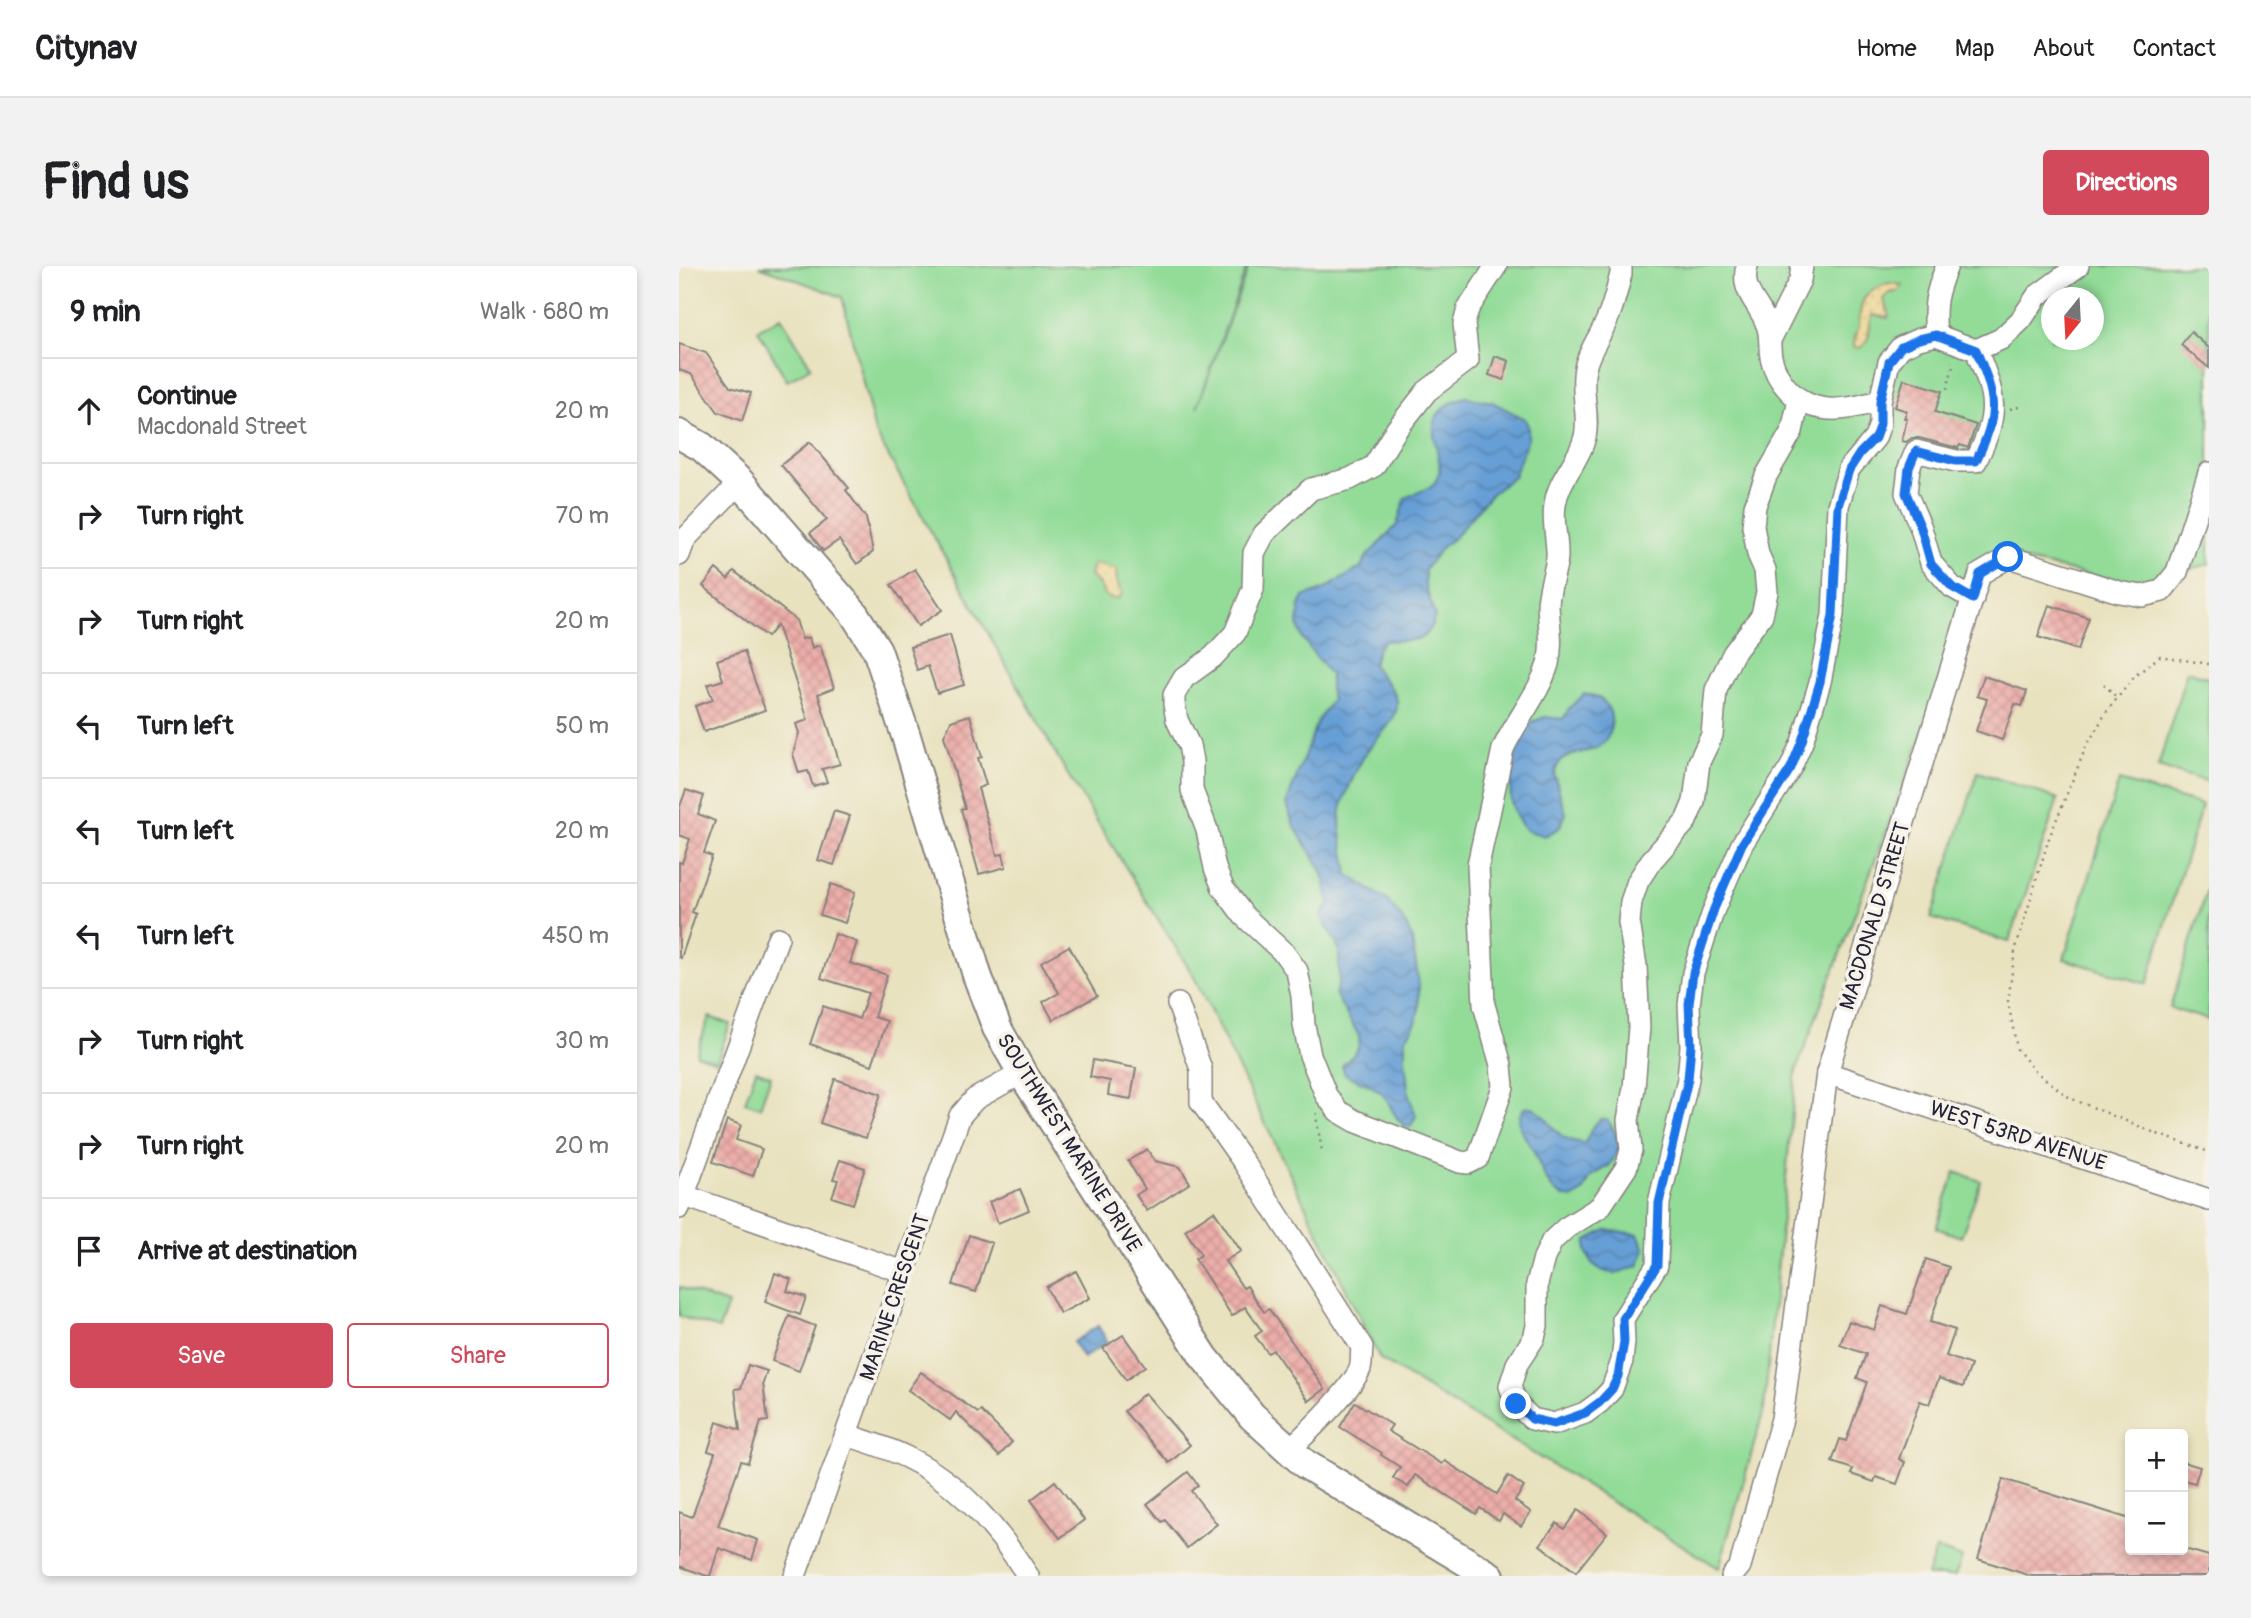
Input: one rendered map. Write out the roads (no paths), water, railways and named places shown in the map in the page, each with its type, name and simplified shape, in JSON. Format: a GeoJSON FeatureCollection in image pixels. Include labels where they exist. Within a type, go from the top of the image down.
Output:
{"type":"FeatureCollection","features":[{"type":"Feature","properties":{"kind":"main road","name":"SOUTHWEST MARINE DRIVE"},"geometry":{"type":"LineString","coordinates":[[679,434],[702,447],[740,482],[853,612],[877,650],[997,1028],[1022,1073],[1204,1357],[1252,1416],[1288,1451],[1345,1489],[1490,1576]]}},
{"type":"Feature","properties":{"kind":"street"},"geometry":{"type":"LineString","coordinates":[[1496,266],[1468,309],[1464,324],[1468,360],[1427,391],[1396,430],[1374,466],[1350,479],[1311,489],[1264,534],[1254,553],[1253,589],[1235,634],[1213,657],[1184,678],[1174,695],[1177,720],[1189,745],[1192,790],[1207,830],[1215,868],[1223,888],[1244,916],[1284,953],[1297,971],[1310,1055],[1327,1095],[1338,1111],[1355,1121],[1459,1162],[1468,1163],[1478,1158],[1503,1087],[1501,1065],[1484,1005],[1478,865],[1503,749],[1542,680],[1548,664],[1552,642],[1548,602],[1556,561],[1554,507],[1559,489],[1584,442],[1585,369],[1591,350],[1608,319],[1621,266]]}},
{"type":"Feature","properties":{"kind":"street"},"geometry":{"type":"LineString","coordinates":[[1747,266],[1745,286],[1768,326],[1771,358],[1782,383],[1799,400],[1821,408],[1841,408],[1880,401]]}},
{"type":"Feature","properties":{"kind":"street"},"geometry":{"type":"LineString","coordinates":[[1770,340],[1800,280],[1802,266]]}},
{"type":"Feature","properties":{"kind":"street"},"geometry":{"type":"LineString","coordinates":[[1938,336],[1933,313],[1936,291],[1947,266]]}},
{"type":"Feature","properties":{"kind":"street"},"geometry":{"type":"LineString","coordinates":[[1799,400],[1793,431],[1766,476],[1755,506],[1753,526],[1758,554],[1765,570],[1767,592],[1762,615],[1733,654],[1716,690],[1712,735],[1699,762],[1694,802],[1686,821],[1638,881],[1631,902],[1629,922],[1636,967],[1639,1027],[1634,1088],[1628,1120],[1631,1150],[1626,1168],[1600,1207],[1566,1228],[1552,1241],[1544,1258],[1537,1284],[1538,1326],[1534,1338],[1517,1364],[1510,1386],[1516,1404],[1532,1419],[1554,1424],[1585,1413],[1612,1389],[1622,1361],[1623,1319],[1657,1265],[1659,1203],[1688,1079],[1691,1045],[1689,1004],[1693,973],[1714,909],[1742,844],[1791,768],[1802,741],[1820,682],[1833,615],[1838,506],[1849,470],[1860,453],[1875,438],[1880,424],[1880,401],[1889,362],[1901,347],[1919,339],[1938,336],[1976,350],[2001,339],[2021,320],[2037,296],[2078,266]]}},
{"type":"Feature","properties":{"kind":"street"},"geometry":{"type":"LineString","coordinates":[[1973,599],[1952,587],[1931,564],[1921,528],[1906,493],[1909,468],[1916,451],[1955,461],[1976,461],[1988,432],[1993,413],[1993,398],[1976,350]]}},
{"type":"Feature","properties":{"kind":"street","name":"MACDONALD STREET"},"geometry":{"type":"LineString","coordinates":[[1732,1576],[1741,1566],[1782,1419],[1827,1073],[1980,574],[2008,557],[2119,592],[2142,596],[2162,592],[2200,532],[2209,473]]}},
{"type":"Feature","properties":{"kind":"street"},"geometry":{"type":"LineString","coordinates":[[679,555],[685,539],[740,482]]}},
{"type":"Feature","properties":{"kind":"street"},"geometry":{"type":"LineString","coordinates":[[778,938],[681,1199],[904,1272]]}},
{"type":"Feature","properties":{"kind":"street"},"geometry":{"type":"LineString","coordinates":[[1178,1004],[1201,1069],[1201,1102],[1245,1164],[1362,1347],[1361,1368],[1352,1382],[1288,1451]]}},
{"type":"Feature","properties":{"kind":"street","name":"MARINE CRESCENT"},"geometry":{"type":"LineString","coordinates":[[795,1576],[960,1116],[975,1099],[1022,1073]]}},
{"type":"Feature","properties":{"kind":"street","name":"WEST 53RD AVENUE"},"geometry":{"type":"LineString","coordinates":[[1827,1073],[2209,1200]]}},
{"type":"Feature","properties":{"kind":"street"},"geometry":{"type":"LineString","coordinates":[[847,1435],[910,1459],[962,1495],[989,1522],[1028,1576]]}},
{"type":"Feature","properties":{"kind":"street"},"geometry":{"type":"LineString","coordinates":[[805,1550],[816,1576]]}},
{"type":"Feature","properties":{"kind":"water"},"geometry":{"type":"Polygon","coordinates":[[[1465,397],[1492,402],[1525,419],[1528,438],[1514,476],[1489,496],[1425,569],[1425,584],[1435,616],[1427,633],[1416,640],[1384,641],[1378,647],[1373,665],[1393,691],[1397,708],[1390,723],[1364,756],[1340,813],[1348,875],[1387,900],[1406,924],[1412,939],[1419,984],[1419,1007],[1416,1023],[1405,1039],[1409,1096],[1416,1116],[1410,1127],[1398,1120],[1380,1092],[1345,1074],[1342,1066],[1357,1050],[1359,1036],[1335,994],[1339,983],[1339,949],[1321,916],[1329,905],[1325,880],[1293,821],[1287,802],[1317,722],[1332,700],[1330,675],[1302,638],[1298,625],[1300,605],[1304,597],[1325,589],[1361,567],[1367,556],[1397,525],[1405,498],[1431,486],[1438,476],[1440,465],[1434,428],[1437,416],[1446,406],[1465,397]]]}},
{"type":"Feature","properties":{"kind":"water"},"geometry":{"type":"Polygon","coordinates":[[[1584,694],[1602,700],[1609,709],[1611,728],[1607,738],[1597,748],[1569,756],[1557,766],[1554,774],[1566,814],[1559,828],[1545,836],[1525,830],[1511,802],[1509,753],[1523,729],[1545,717],[1563,719],[1569,708],[1584,694]]]}},
{"type":"Feature","properties":{"kind":"water"},"geometry":{"type":"Polygon","coordinates":[[[1533,1107],[1566,1139],[1585,1143],[1593,1126],[1601,1119],[1607,1119],[1615,1132],[1620,1148],[1609,1166],[1591,1177],[1583,1192],[1574,1198],[1565,1197],[1552,1188],[1521,1131],[1520,1115],[1524,1108],[1533,1107]]]}},
{"type":"Feature","properties":{"kind":"water"},"geometry":{"type":"Polygon","coordinates":[[[1606,1230],[1638,1234],[1645,1250],[1638,1266],[1614,1274],[1601,1270],[1592,1263],[1586,1252],[1587,1240],[1606,1230]]]}},
{"type":"Feature","properties":{"kind":"water"},"geometry":{"type":"Polygon","coordinates":[[[1098,1326],[1108,1342],[1083,1358],[1073,1342],[1098,1326]]]}}]}
